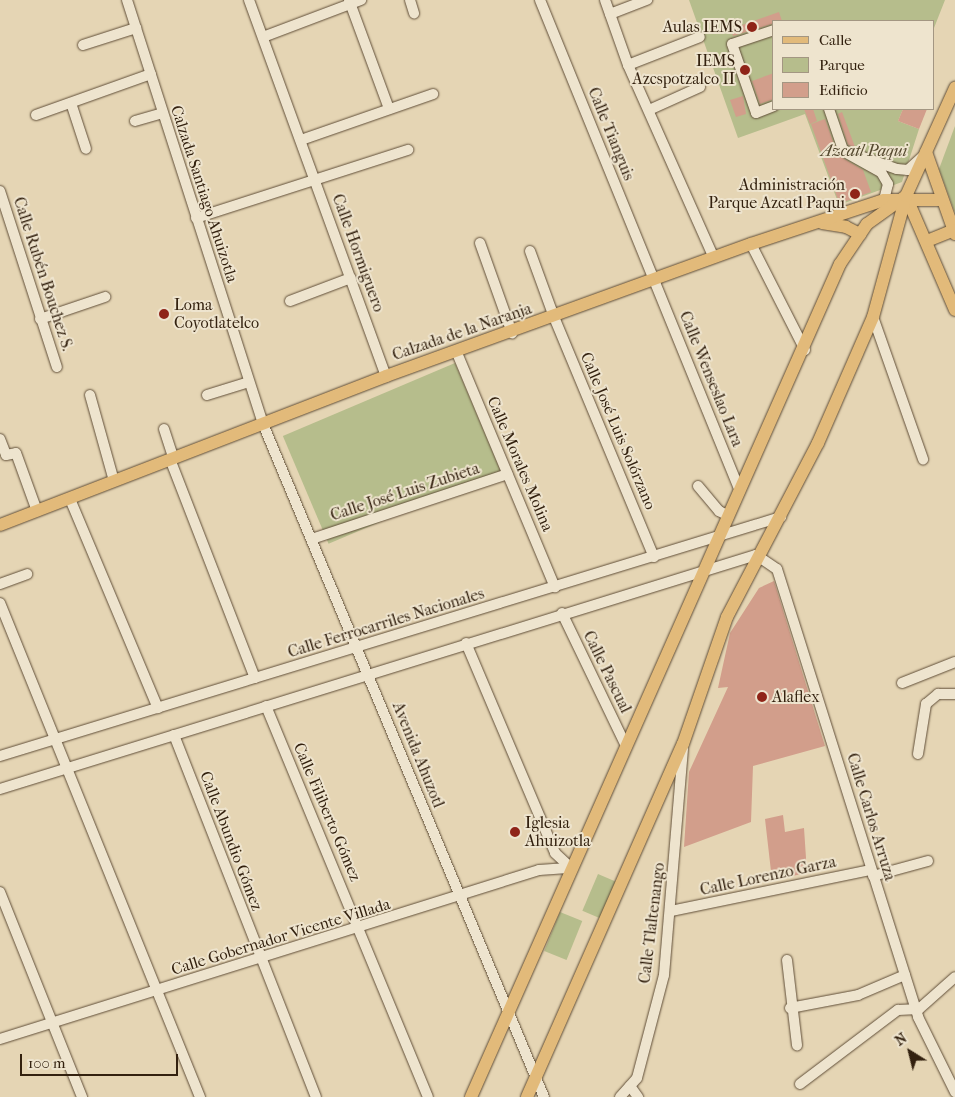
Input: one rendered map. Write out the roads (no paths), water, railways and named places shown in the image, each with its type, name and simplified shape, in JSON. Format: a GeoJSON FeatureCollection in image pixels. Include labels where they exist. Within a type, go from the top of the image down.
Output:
{"type":"FeatureCollection","features":[{"type":"Feature","properties":{"kind":"main road"},"geometry":{"type":"LineString","coordinates":[[526,1097],[683,744],[726,617],[756,555],[781,517],[872,317],[906,196],[955,88]]}},
{"type":"Feature","properties":{"kind":"main road"},"geometry":{"type":"LineString","coordinates":[[926,152],[954,232],[927,241]]}},
{"type":"Feature","properties":{"kind":"main road","name":"Calzada de la Naranja"},"geometry":{"type":"LineString","coordinates":[[0,525],[386,376],[457,353],[750,244],[884,200],[906,196],[942,200]]}},
{"type":"Feature","properties":{"kind":"main road"},"geometry":{"type":"LineString","coordinates":[[471,1097],[625,744],[805,350],[840,264],[864,229],[906,196]]}},
{"type":"Feature","properties":{"kind":"main road"},"geometry":{"type":"LineString","coordinates":[[906,196],[927,241],[955,310]]}},
{"type":"Feature","properties":{"kind":"main road"},"geometry":{"type":"LineString","coordinates":[[855,210],[864,229]]}},
{"type":"Feature","properties":{"kind":"main road"},"geometry":{"type":"LineString","coordinates":[[814,223],[864,229]]}},
{"type":"Feature","properties":{"kind":"street","name":"Calzada Santiago Ahuizotla"},"geometry":{"type":"LineString","coordinates":[[127,0],[263,424]]}},
{"type":"Feature","properties":{"kind":"street","name":"Calle Hormiguero"},"geometry":{"type":"LineString","coordinates":[[249,0],[386,376]]}},
{"type":"Feature","properties":{"kind":"street"},"geometry":{"type":"LineString","coordinates":[[264,37],[350,2],[361,0]]}},
{"type":"Feature","properties":{"kind":"street"},"geometry":{"type":"LineString","coordinates":[[410,0],[414,13]]}},
{"type":"Feature","properties":{"kind":"street","name":"Calle Tianguis"},"geometry":{"type":"LineString","coordinates":[[540,0],[654,279]]}},
{"type":"Feature","properties":{"kind":"street"},"geometry":{"type":"LineString","coordinates":[[605,0],[628,65],[650,110],[714,258]]}},
{"type":"Feature","properties":{"kind":"street"},"geometry":{"type":"LineString","coordinates":[[610,14],[647,0]]}},
{"type":"Feature","properties":{"kind":"street"},"geometry":{"type":"LineString","coordinates":[[350,2],[389,109]]}},
{"type":"Feature","properties":{"kind":"street"},"geometry":{"type":"LineString","coordinates":[[83,45],[136,28]]}},
{"type":"Feature","properties":{"kind":"street"},"geometry":{"type":"LineString","coordinates":[[772,31],[732,44],[756,113],[772,107]]}},
{"type":"Feature","properties":{"kind":"street"},"geometry":{"type":"LineString","coordinates":[[628,65],[700,37]]}},
{"type":"Feature","properties":{"kind":"street"},"geometry":{"type":"LineString","coordinates":[[36,115],[151,74]]}},
{"type":"Feature","properties":{"kind":"street"},"geometry":{"type":"LineString","coordinates":[[650,110],[700,87]]}},
{"type":"Feature","properties":{"kind":"street"},"geometry":{"type":"LineString","coordinates":[[301,140],[433,94]]}},
{"type":"Feature","properties":{"kind":"street"},"geometry":{"type":"LineString","coordinates":[[70,104],[86,150]]}},
{"type":"Feature","properties":{"kind":"street"},"geometry":{"type":"LineString","coordinates":[[828,110],[843,150],[857,163],[882,172],[888,184],[884,200]]}},
{"type":"Feature","properties":{"kind":"street"},"geometry":{"type":"LineString","coordinates":[[135,121],[163,113]]}},
{"type":"Feature","properties":{"kind":"street"},"geometry":{"type":"LineString","coordinates":[[196,218],[408,150]]}},
{"type":"Feature","properties":{"kind":"street"},"geometry":{"type":"LineString","coordinates":[[843,150],[908,170],[926,152]]}},
{"type":"Feature","properties":{"kind":"street","name":"Calle Rubén Bouchez S."},"geometry":{"type":"LineString","coordinates":[[0,191],[57,367]]}},
{"type":"Feature","properties":{"kind":"street"},"geometry":{"type":"LineString","coordinates":[[480,243],[512,333]]}},
{"type":"Feature","properties":{"kind":"street"},"geometry":{"type":"LineString","coordinates":[[750,244],[805,350]]}},
{"type":"Feature","properties":{"kind":"street","name":"Calle José Luis Solórzano"},"geometry":{"type":"LineString","coordinates":[[530,250],[554,317],[654,557]]}},
{"type":"Feature","properties":{"kind":"street"},"geometry":{"type":"LineString","coordinates":[[290,301],[351,278]]}},
{"type":"Feature","properties":{"kind":"street","name":"Calle Wenseslao Lara"},"geometry":{"type":"LineString","coordinates":[[654,279],[740,491]]}},
{"type":"Feature","properties":{"kind":"street"},"geometry":{"type":"LineString","coordinates":[[40,319],[105,296]]}},
{"type":"Feature","properties":{"kind":"street"},"geometry":{"type":"LineString","coordinates":[[872,317],[922,459]]}},
{"type":"Feature","properties":{"kind":"street","name":"Calle Morales Molina"},"geometry":{"type":"LineString","coordinates":[[457,353],[555,588]]}},
{"type":"Feature","properties":{"kind":"street"},"geometry":{"type":"LineString","coordinates":[[207,395],[249,382]]}},
{"type":"Feature","properties":{"kind":"street"},"geometry":{"type":"LineString","coordinates":[[90,395],[114,481]]}},
{"type":"Feature","properties":{"kind":"street","name":"Avenida Ahuzotl"},"geometry":{"type":"LineString","coordinates":[[263,424],[544,1097]]}},
{"type":"Feature","properties":{"kind":"street"},"geometry":{"type":"LineString","coordinates":[[164,429],[172,458],[255,678]]}},
{"type":"Feature","properties":{"kind":"street"},"geometry":{"type":"LineString","coordinates":[[0,439],[6,456],[16,453],[37,511]]}},
{"type":"Feature","properties":{"kind":"street","name":"Calle José Luis Zubieta"},"geometry":{"type":"LineString","coordinates":[[312,539],[507,474]]}},
{"type":"Feature","properties":{"kind":"street"},"geometry":{"type":"LineString","coordinates":[[698,486],[719,511],[729,516]]}},
{"type":"Feature","properties":{"kind":"street"},"geometry":{"type":"LineString","coordinates":[[70,499],[158,708]]}},
{"type":"Feature","properties":{"kind":"street","name":"Calle Ferrocarriles Nacionales"},"geometry":{"type":"LineString","coordinates":[[0,756],[555,588],[781,517]]}},
{"type":"Feature","properties":{"kind":"street"},"geometry":{"type":"LineString","coordinates":[[0,788],[706,568],[756,555]]}},
{"type":"Feature","properties":{"kind":"street","name":"Calle Carlos Arruza"},"geometry":{"type":"LineString","coordinates":[[756,555],[777,569],[872,873],[905,975],[919,1010],[918,1017],[955,1092]]}},
{"type":"Feature","properties":{"kind":"street"},"geometry":{"type":"LineString","coordinates":[[0,584],[27,574]]}},
{"type":"Feature","properties":{"kind":"street"},"geometry":{"type":"LineString","coordinates":[[0,603],[65,768],[159,991],[200,1097]]}},
{"type":"Feature","properties":{"kind":"street","name":"Calle Pascual"},"geometry":{"type":"LineString","coordinates":[[562,613],[625,744]]}},
{"type":"Feature","properties":{"kind":"street"},"geometry":{"type":"LineString","coordinates":[[466,643],[555,853],[571,868]]}},
{"type":"Feature","properties":{"kind":"street"},"geometry":{"type":"LineString","coordinates":[[902,683],[955,662]]}},
{"type":"Feature","properties":{"kind":"street"},"geometry":{"type":"LineString","coordinates":[[918,754],[926,704],[938,694],[955,694]]}},
{"type":"Feature","properties":{"kind":"street","name":"Calle Filiberto Gómez"},"geometry":{"type":"LineString","coordinates":[[266,706],[360,928],[428,1097]]}},
{"type":"Feature","properties":{"kind":"street","name":"Calle Abundio Gómez"},"geometry":{"type":"LineString","coordinates":[[174,735],[259,959],[316,1097]]}},
{"type":"Feature","properties":{"kind":"street","name":"Calle Tlaltenango"},"geometry":{"type":"LineString","coordinates":[[620,1097],[637,1078],[664,975],[671,911],[683,744]]}},
{"type":"Feature","properties":{"kind":"street","name":"Calle Lorenzo Garza"},"geometry":{"type":"LineString","coordinates":[[671,911],[872,873],[928,860]]}},
{"type":"Feature","properties":{"kind":"street","name":"Calle Gobernador Vicente Villada"},"geometry":{"type":"LineString","coordinates":[[0,1039],[460,897],[540,870],[571,868]]}},
{"type":"Feature","properties":{"kind":"street"},"geometry":{"type":"LineString","coordinates":[[0,892],[82,1097]]}},
{"type":"Feature","properties":{"kind":"street"},"geometry":{"type":"LineString","coordinates":[[787,960],[790,1008],[798,1045]]}},
{"type":"Feature","properties":{"kind":"street"},"geometry":{"type":"LineString","coordinates":[[790,1008],[858,996],[905,975]]}},
{"type":"Feature","properties":{"kind":"street"},"geometry":{"type":"LineString","coordinates":[[800,1084],[898,1010],[919,1010],[955,977]]}},
{"type":"Feature","properties":{"kind":"street"},"geometry":{"type":"LineString","coordinates":[[944,1071],[955,1068]]}},
{"type":"Feature","properties":{"kind":"street"},"geometry":{"type":"LineString","coordinates":[[630,1086],[638,1097]]}},
{"type":"Feature","properties":{"kind":"place","name":"Aulas IEMS"},"geometry":{"type":"Point","coordinates":[752,27]}},
{"type":"Feature","properties":{"kind":"place","name":"IEMS Azcspotzalco II"},"geometry":{"type":"Point","coordinates":[745,70]}},
{"type":"Feature","properties":{"kind":"place","name":"Administración Parque Azcatl Paqui"},"geometry":{"type":"Point","coordinates":[855,194]}},
{"type":"Feature","properties":{"kind":"place","name":"Loma Coyotlatelco"},"geometry":{"type":"Point","coordinates":[164,314]}},
{"type":"Feature","properties":{"kind":"place","name":"Alaflex"},"geometry":{"type":"Point","coordinates":[762,697]}},
{"type":"Feature","properties":{"kind":"place","name":"Iglesia Ahuizotla"},"geometry":{"type":"Point","coordinates":[515,832]}},
{"type":"Feature","properties":{"kind":"park label","name":"Azcatl Paqui"},"geometry":{"type":"Point","coordinates":[864,151]}}]}
